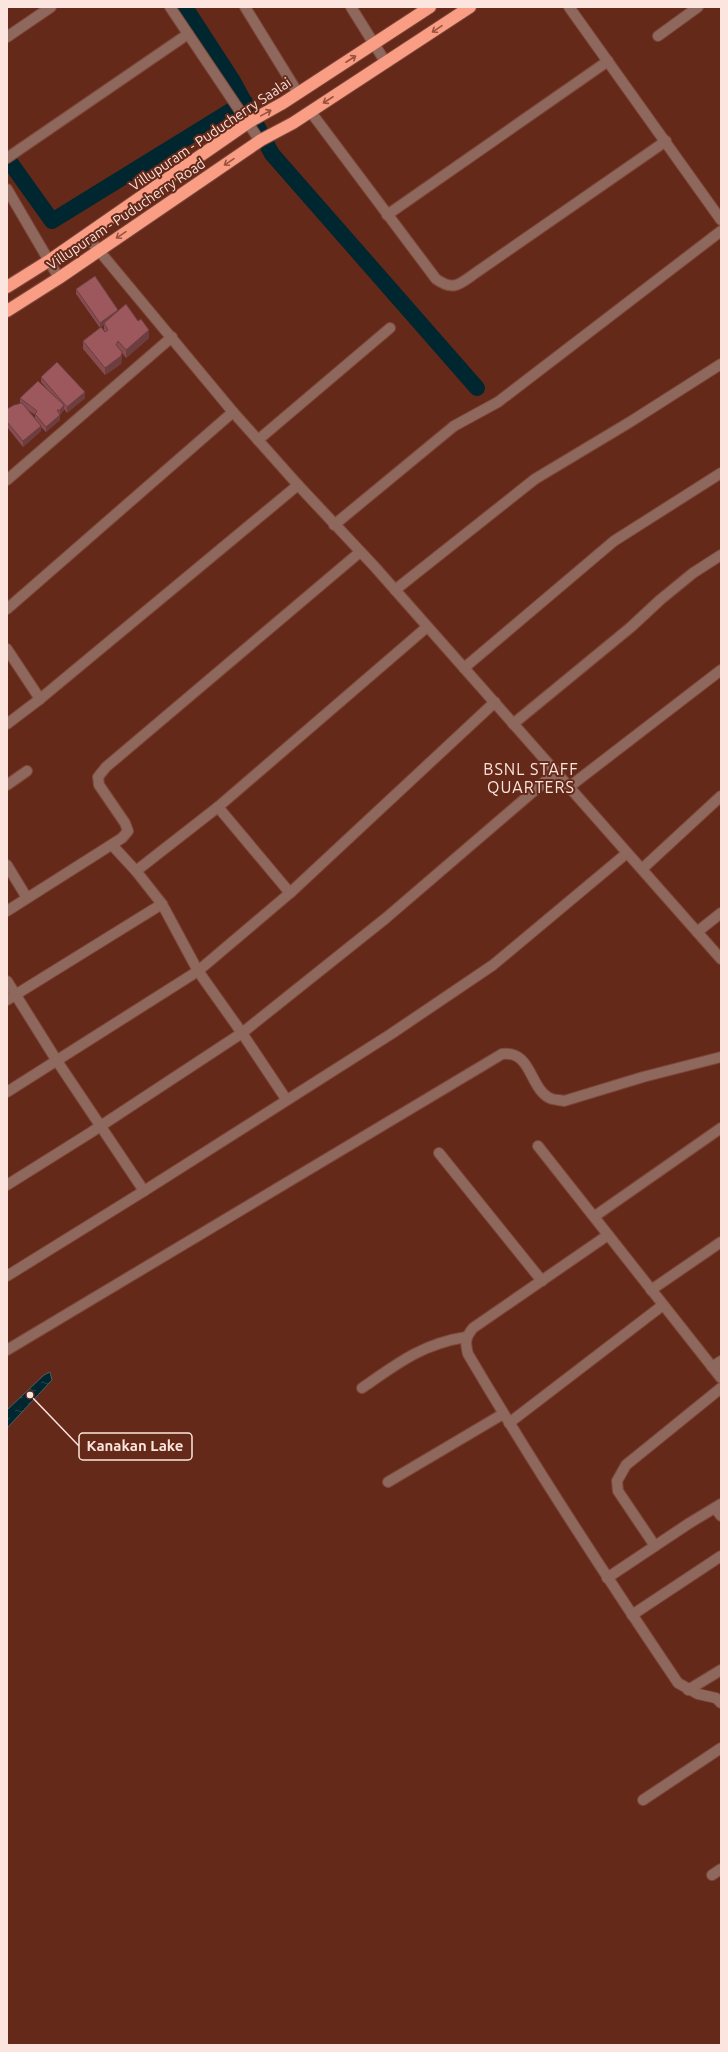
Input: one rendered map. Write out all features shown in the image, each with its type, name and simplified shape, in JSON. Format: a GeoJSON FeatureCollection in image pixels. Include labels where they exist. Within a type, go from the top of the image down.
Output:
{"type":"FeatureCollection","features":[{"type":"Feature","properties":{"kind":"highway","name":"Villupuram - Puducherry Saalai"},"geometry":{"type":"LineString","coordinates":[[7,287],[50,260],[248,123],[283,103],[430,7]]}},
{"type":"Feature","properties":{"kind":"highway"},"geometry":{"type":"LineString","coordinates":[[260,140],[293,124],[470,7]]}},
{"type":"Feature","properties":{"kind":"highway","name":"Villupuram - Puducherry Road"},"geometry":{"type":"LineString","coordinates":[[7,310],[59,278],[260,140]]}},
{"type":"Feature","properties":{"kind":"street"},"geometry":{"type":"LineString","coordinates":[[7,37],[52,7]]}},
{"type":"Feature","properties":{"kind":"street"},"geometry":{"type":"LineString","coordinates":[[170,7],[260,140]]}},
{"type":"Feature","properties":{"kind":"street"},"geometry":{"type":"LineString","coordinates":[[245,7],[298,93]]}},
{"type":"Feature","properties":{"kind":"street"},"geometry":{"type":"LineString","coordinates":[[351,7],[373,45],[386,63]]}},
{"type":"Feature","properties":{"kind":"street"},"geometry":{"type":"LineString","coordinates":[[569,7],[721,220]]}},
{"type":"Feature","properties":{"kind":"street"},"geometry":{"type":"LineString","coordinates":[[658,36],[698,7]]}},
{"type":"Feature","properties":{"kind":"street"},"geometry":{"type":"LineString","coordinates":[[7,158],[188,34]]}},
{"type":"Feature","properties":{"kind":"street"},"geometry":{"type":"LineString","coordinates":[[388,215],[608,61]]}},
{"type":"Feature","properties":{"kind":"street"},"geometry":{"type":"LineString","coordinates":[[310,112],[436,279],[446,286],[454,286],[474,274],[666,141]]}},
{"type":"Feature","properties":{"kind":"street"},"geometry":{"type":"LineString","coordinates":[[7,189],[50,260],[59,278]]}},
{"type":"Feature","properties":{"kind":"street"},"geometry":{"type":"LineString","coordinates":[[334,525],[454,426],[498,402],[721,232]]}},
{"type":"Feature","properties":{"kind":"street"},"geometry":{"type":"LineString","coordinates":[[86,235],[258,440],[495,702],[721,959]]}},
{"type":"Feature","properties":{"kind":"street"},"geometry":{"type":"LineString","coordinates":[[258,440],[390,328]]}},
{"type":"Feature","properties":{"kind":"street"},"geometry":{"type":"LineString","coordinates":[[7,480],[172,337]]}},
{"type":"Feature","properties":{"kind":"street"},"geometry":{"type":"LineString","coordinates":[[395,590],[535,479],[630,422],[721,364]]}},
{"type":"Feature","properties":{"kind":"street"},"geometry":{"type":"LineString","coordinates":[[7,610],[234,412]]}},
{"type":"Feature","properties":{"kind":"street"},"geometry":{"type":"LineString","coordinates":[[464,668],[580,568],[614,541],[721,473]]}},
{"type":"Feature","properties":{"kind":"street"},"geometry":{"type":"LineString","coordinates":[[7,724],[40,699],[298,485]]}},
{"type":"Feature","properties":{"kind":"street"},"geometry":{"type":"LineString","coordinates":[[7,911],[122,838],[128,831],[125,824],[99,785],[98,777],[106,767],[360,552]]}},
{"type":"Feature","properties":{"kind":"street"},"geometry":{"type":"LineString","coordinates":[[513,724],[631,627],[660,600],[693,574],[721,555]]}},
{"type":"Feature","properties":{"kind":"street"},"geometry":{"type":"LineString","coordinates":[[136,871],[218,807],[427,627]]}},
{"type":"Feature","properties":{"kind":"street"},"geometry":{"type":"LineString","coordinates":[[7,649],[40,699]]}},
{"type":"Feature","properties":{"kind":"street"},"geometry":{"type":"LineString","coordinates":[[569,787],[721,670]]}},
{"type":"Feature","properties":{"kind":"street"},"geometry":{"type":"LineString","coordinates":[[7,1092],[198,971],[290,893],[495,702]]}},
{"type":"Feature","properties":{"kind":"street"},"geometry":{"type":"LineString","coordinates":[[7,785],[27,771]]}},
{"type":"Feature","properties":{"kind":"street"},"geometry":{"type":"LineString","coordinates":[[7,1185],[242,1033],[386,918],[556,772]]}},
{"type":"Feature","properties":{"kind":"street"},"geometry":{"type":"LineString","coordinates":[[642,869],[721,796]]}},
{"type":"Feature","properties":{"kind":"street"},"geometry":{"type":"LineString","coordinates":[[218,807],[290,893]]}},
{"type":"Feature","properties":{"kind":"street"},"geometry":{"type":"LineString","coordinates":[[112,845],[136,871],[162,904],[198,971],[286,1099]]}},
{"type":"Feature","properties":{"kind":"street"},"geometry":{"type":"LineString","coordinates":[[7,1276],[391,1034],[493,965],[627,853]]}},
{"type":"Feature","properties":{"kind":"street"},"geometry":{"type":"LineString","coordinates":[[7,865],[27,898]]}},
{"type":"Feature","properties":{"kind":"street"},"geometry":{"type":"LineString","coordinates":[[7,1000],[162,904]]}},
{"type":"Feature","properties":{"kind":"street"},"geometry":{"type":"LineString","coordinates":[[697,932],[721,913]]}},
{"type":"Feature","properties":{"kind":"street"},"geometry":{"type":"LineString","coordinates":[[7,981],[57,1061],[144,1191]]}},
{"type":"Feature","properties":{"kind":"street"},"geometry":{"type":"LineString","coordinates":[[8,1347],[502,1054],[511,1053],[516,1055],[523,1061],[540,1088],[551,1099],[564,1101],[636,1079],[721,1057]]}},
{"type":"Feature","properties":{"kind":"street"},"geometry":{"type":"LineString","coordinates":[[595,1216],[721,1128]]}},
{"type":"Feature","properties":{"kind":"street"},"geometry":{"type":"LineString","coordinates":[[538,1146],[595,1216],[608,1235],[663,1305],[717,1364],[721,1378]]}},
{"type":"Feature","properties":{"kind":"street"},"geometry":{"type":"LineString","coordinates":[[440,1153],[542,1281]]}},
{"type":"Feature","properties":{"kind":"street"},"geometry":{"type":"LineString","coordinates":[[362,1388],[406,1358],[425,1348],[444,1341],[466,1337],[473,1328],[608,1235]]}},
{"type":"Feature","properties":{"kind":"street"},"geometry":{"type":"LineString","coordinates":[[652,1290],[721,1242]]}},
{"type":"Feature","properties":{"kind":"street"},"geometry":{"type":"LineString","coordinates":[[388,1482],[506,1419],[663,1305]]}},
{"type":"Feature","properties":{"kind":"street"},"geometry":{"type":"LineString","coordinates":[[466,1337],[468,1354],[506,1419],[607,1578],[678,1683],[688,1690],[716,1698],[721,1703]]}},
{"type":"Feature","properties":{"kind":"street"},"geometry":{"type":"LineString","coordinates":[[655,1546],[618,1491],[616,1481],[626,1465],[721,1388]]}},
{"type":"Feature","properties":{"kind":"street"},"geometry":{"type":"LineString","coordinates":[[607,1578],[655,1546],[719,1510]]}},
{"type":"Feature","properties":{"kind":"street"},"geometry":{"type":"LineString","coordinates":[[632,1615],[721,1556]]}},
{"type":"Feature","properties":{"kind":"street"},"geometry":{"type":"LineString","coordinates":[[688,1690],[721,1670]]}},
{"type":"Feature","properties":{"kind":"street"},"geometry":{"type":"LineString","coordinates":[[643,1800],[721,1748]]}},
{"type":"Feature","properties":{"kind":"street"},"geometry":{"type":"LineString","coordinates":[[712,1875],[721,1869]]}},
{"type":"Feature","properties":{"kind":"water"},"geometry":{"type":"Polygon","coordinates":[[[50,1372],[52,1380],[7,1428],[7,1410],[44,1375],[50,1372]]]}},
{"type":"Feature","properties":{"kind":"building"},"geometry":{"type":"Polygon","coordinates":[[[95,276],[118,310],[100,323],[76,289],[95,276]]]}},
{"type":"Feature","properties":{"kind":"building"},"geometry":{"type":"Polygon","coordinates":[[[126,304],[138,321],[141,319],[149,330],[126,350],[118,341],[116,345],[122,352],[121,356],[105,368],[83,341],[101,327],[105,332],[108,330],[104,323],[126,304]]]}},
{"type":"Feature","properties":{"kind":"building"},"geometry":{"type":"Polygon","coordinates":[[[57,362],[85,392],[67,407],[41,377],[57,362]]]}},
{"type":"Feature","properties":{"kind":"building"},"geometry":{"type":"Polygon","coordinates":[[[38,381],[64,405],[60,410],[57,410],[60,415],[46,427],[35,414],[37,411],[20,398],[38,381]]]}},
{"type":"Feature","properties":{"kind":"building"},"geometry":{"type":"Polygon","coordinates":[[[22,403],[41,426],[23,441],[7,422],[7,409],[22,403]]]}},
{"type":"Feature","properties":{"kind":"waterway"},"geometry":{"type":"LineString","coordinates":[[185,7],[233,81],[272,154],[477,388]]}},
{"type":"Feature","properties":{"kind":"waterway"},"geometry":{"type":"LineString","coordinates":[[7,158],[52,221],[245,102]]}},
{"type":"Feature","properties":{"kind":"place","name":"Kanakan Lake"},"geometry":{"type":"Point","coordinates":[30,1395]}},
{"type":"Feature","properties":{"kind":"district","name":"BSNL STAFF QUARTERS"},"geometry":{"type":"Point","coordinates":[531,778]}}]}
